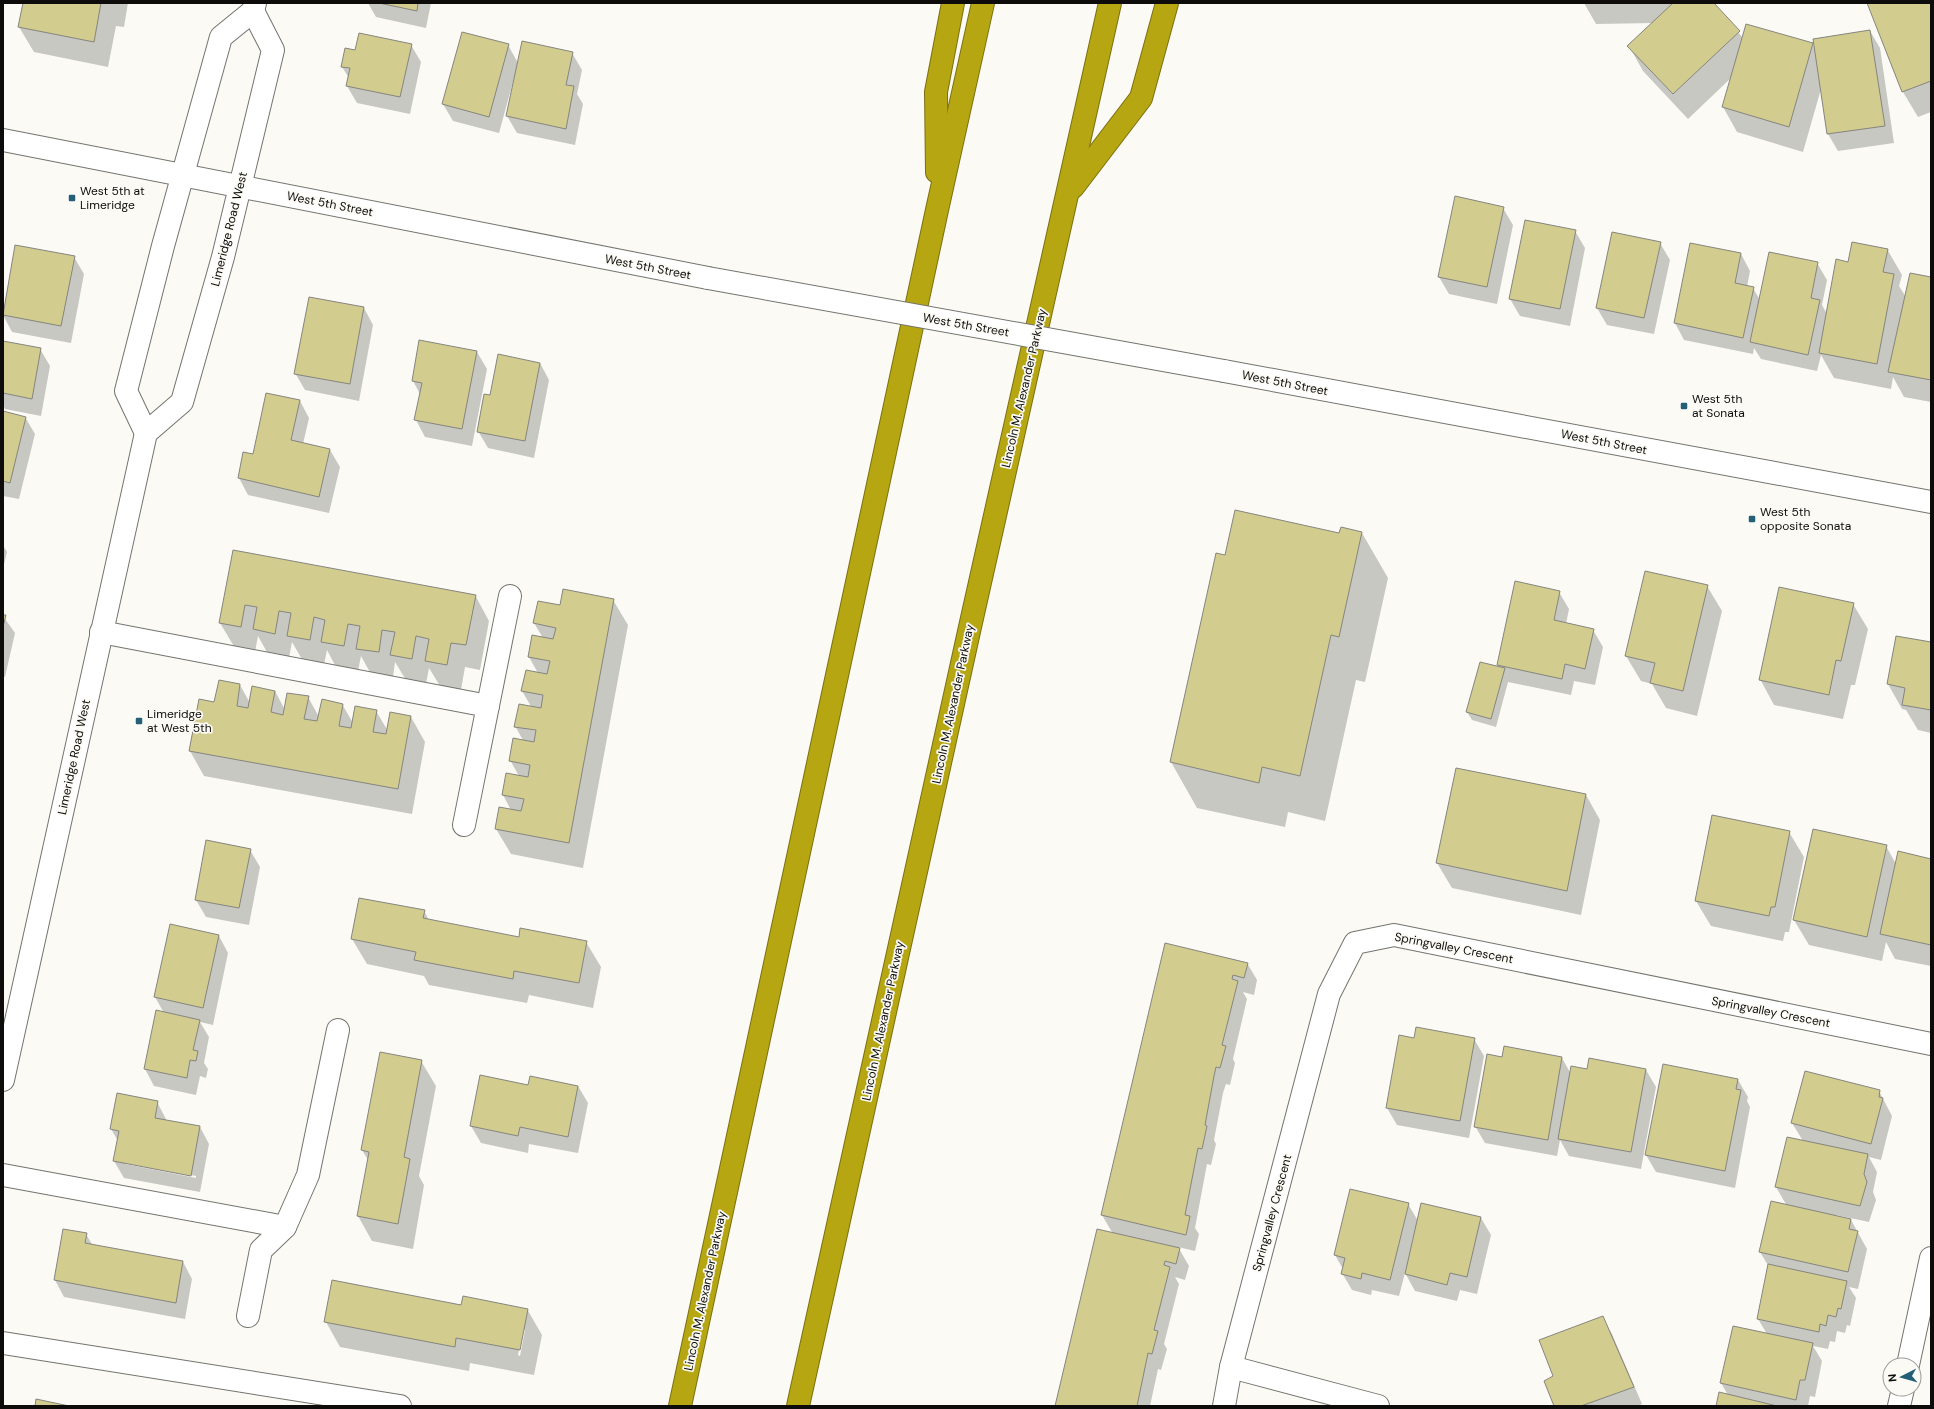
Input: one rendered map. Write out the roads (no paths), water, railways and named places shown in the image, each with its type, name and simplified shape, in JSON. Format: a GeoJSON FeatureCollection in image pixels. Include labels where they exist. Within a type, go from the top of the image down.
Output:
{"type":"FeatureCollection","features":[{"type":"Feature","properties":{"kind":"highway"},"geometry":{"type":"LineString","coordinates":[[937,210],[936,92],[953,3]]}},
{"type":"Feature","properties":{"kind":"highway","name":"Lincoln M. Alexander Parkway"},"geometry":{"type":"LineString","coordinates":[[680,1406],[937,210],[983,3]]}},
{"type":"Feature","properties":{"kind":"highway","name":"Lincoln M. Alexander Parkway"},"geometry":{"type":"LineString","coordinates":[[798,1406],[970,627],[1069,193],[1110,3]]}},
{"type":"Feature","properties":{"kind":"highway"},"geometry":{"type":"LineString","coordinates":[[1069,193],[1141,98],[1167,3]]}},
{"type":"Feature","properties":{"kind":"street","name":"Limeridge Road West"},"geometry":{"type":"LineString","coordinates":[[3,1080],[146,433],[182,402],[224,257],[272,50],[254,7],[221,38],[181,174],[126,391],[146,433]]}},
{"type":"Feature","properties":{"kind":"street","name":"West 5th Street"},"geometry":{"type":"LineString","coordinates":[[3,140],[708,278],[1224,371],[1931,502]]}},
{"type":"Feature","properties":{"kind":"street"},"geometry":{"type":"LineString","coordinates":[[464,825],[510,596]]}},
{"type":"Feature","properties":{"kind":"street"},"geometry":{"type":"LineString","coordinates":[[101,632],[488,706]]}},
{"type":"Feature","properties":{"kind":"street","name":"Springvalley Crescent"},"geometry":{"type":"LineString","coordinates":[[1224,1406],[1231,1367],[1329,994],[1355,943],[1394,935],[1931,1044]]}},
{"type":"Feature","properties":{"kind":"street"},"geometry":{"type":"LineString","coordinates":[[248,1316],[262,1250],[285,1227],[308,1175],[338,1030]]}},
{"type":"Feature","properties":{"kind":"street"},"geometry":{"type":"LineString","coordinates":[[3,1175],[285,1227]]}},
{"type":"Feature","properties":{"kind":"street"},"geometry":{"type":"LineString","coordinates":[[1910,1357],[1931,1258]]}},
{"type":"Feature","properties":{"kind":"street"},"geometry":{"type":"LineString","coordinates":[[3,1342],[400,1406]]}},
{"type":"Feature","properties":{"kind":"street"},"geometry":{"type":"LineString","coordinates":[[1231,1367],[1378,1406]]}},
{"type":"Feature","properties":{"kind":"place","name":"West 5th at Limeridge"},"geometry":{"type":"Point","coordinates":[72,198]}},
{"type":"Feature","properties":{"kind":"place","name":"West 5th at Sonata"},"geometry":{"type":"Point","coordinates":[1684,406]}},
{"type":"Feature","properties":{"kind":"place","name":"West 5th opposite Sonata"},"geometry":{"type":"Point","coordinates":[1752,519]}},
{"type":"Feature","properties":{"kind":"place","name":"Limeridge at West 5th"},"geometry":{"type":"Point","coordinates":[139,721]}}]}
